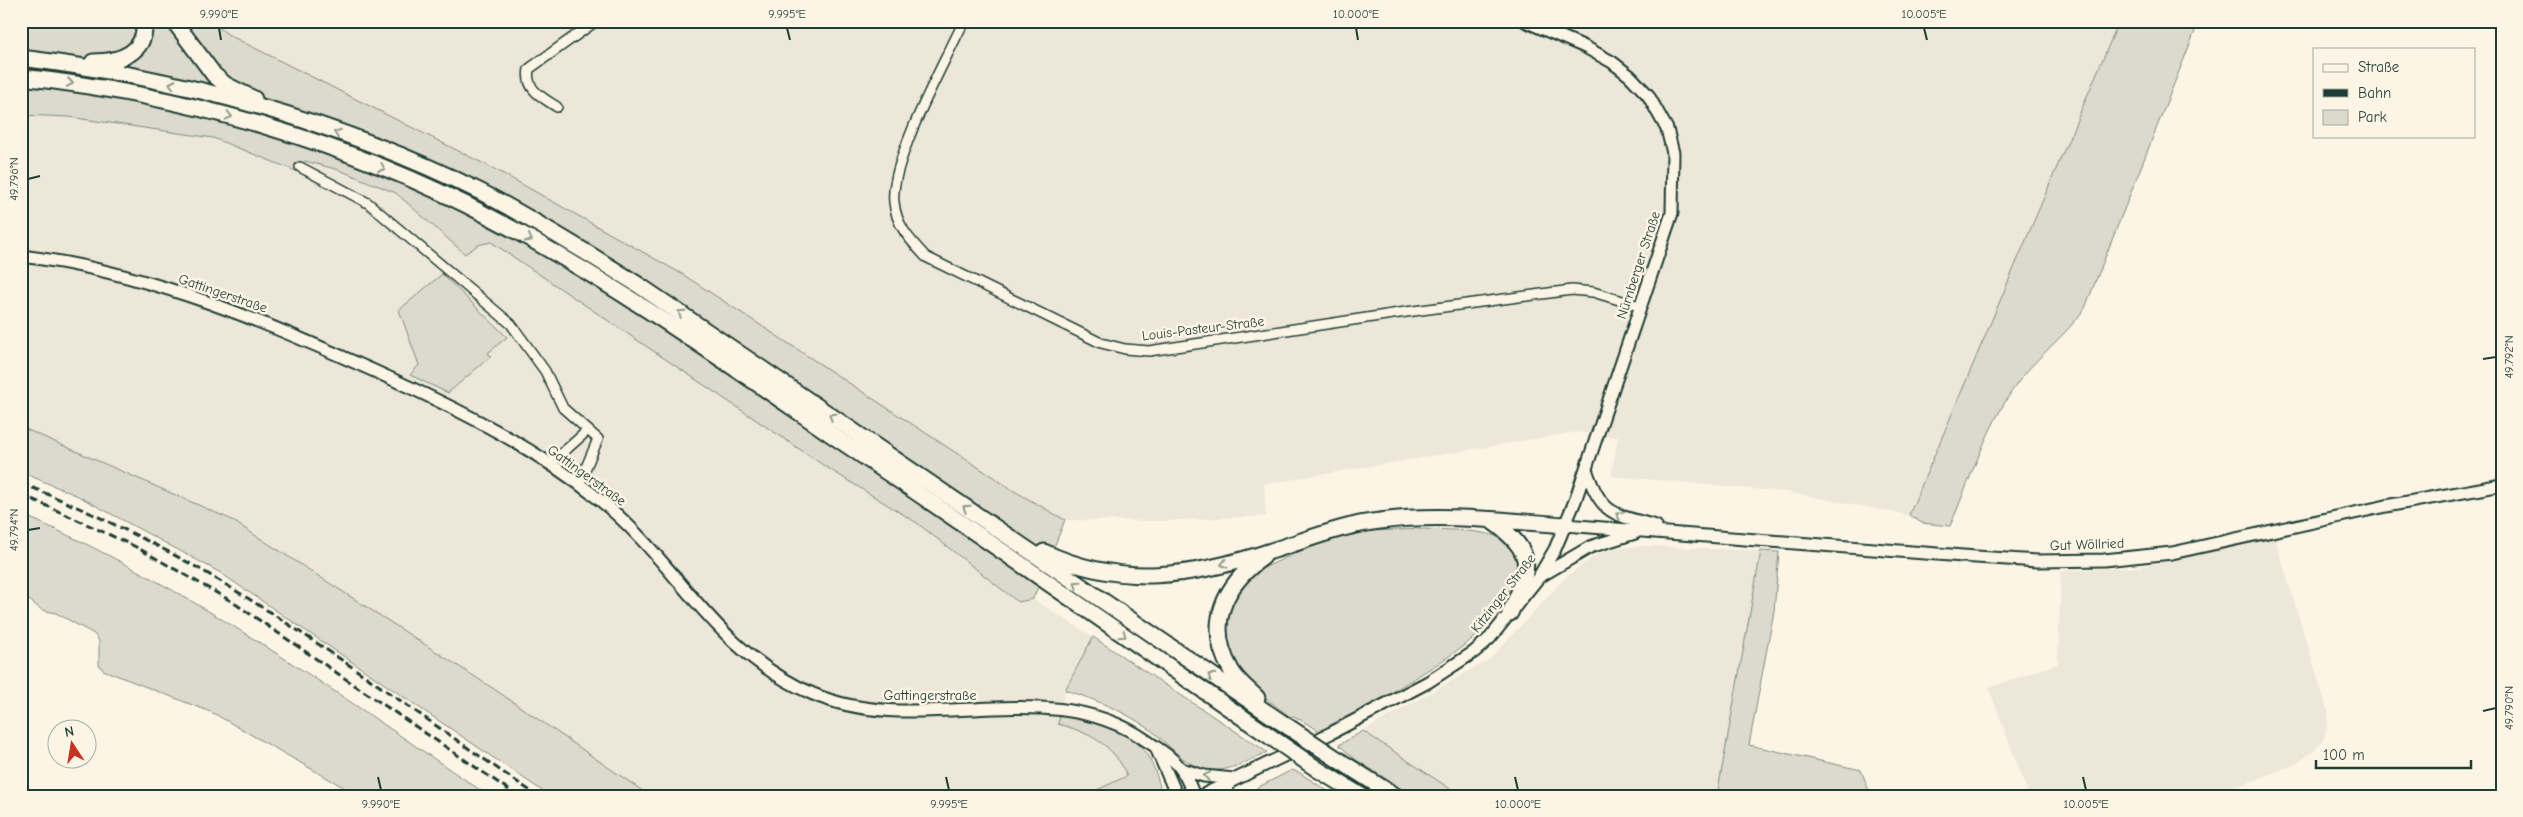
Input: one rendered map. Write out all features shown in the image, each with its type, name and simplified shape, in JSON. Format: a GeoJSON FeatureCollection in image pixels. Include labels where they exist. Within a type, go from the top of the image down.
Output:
{"type":"FeatureCollection","features":[{"type":"Feature","properties":{"kind":"highway"},"geometry":{"type":"LineString","coordinates":[[52,62],[109,62],[123,58],[132,53],[142,42],[144,21]]}},
{"type":"Feature","properties":{"kind":"highway"},"geometry":{"type":"LineString","coordinates":[[174,21],[214,75],[226,85],[286,116]]}},
{"type":"Feature","properties":{"kind":"highway"},"geometry":{"type":"LineString","coordinates":[[21,58],[177,85],[286,116],[403,158],[479,192],[560,235],[721,341],[1281,722],[1395,796]]}},
{"type":"Feature","properties":{"kind":"highway"},"geometry":{"type":"LineString","coordinates":[[21,77],[99,87],[237,118],[371,164],[491,217],[639,304],[1317,769],[1361,796]]}},
{"type":"Feature","properties":{"kind":"highway"},"geometry":{"type":"LineString","coordinates":[[1006,535],[1060,560],[1105,573],[1138,576],[1179,574],[1271,552],[1332,531],[1378,521],[1418,517],[1565,524]]}},
{"type":"Feature","properties":{"kind":"highway"},"geometry":{"type":"LineString","coordinates":[[1492,521],[1514,538],[1521,548],[1526,562],[1526,576],[1510,613]]}},
{"type":"Feature","properties":{"kind":"highway"},"geometry":{"type":"LineString","coordinates":[[1271,552],[1248,568],[1236,580],[1220,611],[1218,627],[1220,640],[1231,670],[1281,722]]}},
{"type":"Feature","properties":{"kind":"highway"},"geometry":{"type":"LineString","coordinates":[[1317,769],[1344,796]]}},
{"type":"Feature","properties":{"kind":"street"},"geometry":{"type":"LineString","coordinates":[[557,107],[533,91],[527,78],[529,69],[596,21]]}},
{"type":"Feature","properties":{"kind":"street","name":"Louis-Pasteur-Straße"},"geometry":{"type":"LineString","coordinates":[[964,21],[897,169],[894,202],[905,235],[926,257],[1101,343],[1125,349],[1149,351],[1406,312],[1572,290],[1593,292],[1639,306]]}},
{"type":"Feature","properties":{"kind":"street","name":"Nürnberger Straße"},"geometry":{"type":"LineString","coordinates":[[1525,21],[1586,47],[1612,62],[1648,95],[1667,129],[1673,153],[1672,213],[1639,306],[1586,469],[1565,524]]}},
{"type":"Feature","properties":{"kind":"street"},"geometry":{"type":"LineString","coordinates":[[300,167],[368,203],[511,324],[545,371],[563,408],[598,440],[579,484]]}},
{"type":"Feature","properties":{"kind":"street","name":"Gattingerstraße"},"geometry":{"type":"LineString","coordinates":[[21,256],[49,260],[137,280],[287,331],[451,405],[550,464],[579,484],[628,525],[717,627],[738,646],[777,676],[816,695],[889,712],[956,712],[1044,707],[1083,711],[1114,722],[1155,746],[1181,768],[1194,796]]}},
{"type":"Feature","properties":{"kind":"street"},"geometry":{"type":"LineString","coordinates":[[550,464],[587,431]]}},
{"type":"Feature","properties":{"kind":"street"},"geometry":{"type":"LineString","coordinates":[[1586,469],[1599,501],[1610,511],[1682,534]]}},
{"type":"Feature","properties":{"kind":"street","name":"Gut Wöllried"},"geometry":{"type":"LineString","coordinates":[[1682,534],[2038,561],[2104,560],[2172,553],[2386,506],[2502,485]]}},
{"type":"Feature","properties":{"kind":"street"},"geometry":{"type":"LineString","coordinates":[[1565,524],[1682,534]]}},
{"type":"Feature","properties":{"kind":"street","name":"Kitzinger Straße"},"geometry":{"type":"LineString","coordinates":[[1201,796],[1228,786],[1331,733],[1435,677],[1474,652],[1490,638],[1538,578],[1565,524]]}},
{"type":"Feature","properties":{"kind":"street"},"geometry":{"type":"LineString","coordinates":[[1538,578],[1590,547],[1642,531]]}},
{"type":"Feature","properties":{"kind":"street"},"geometry":{"type":"LineString","coordinates":[[1155,746],[1177,796]]}},
{"type":"Feature","properties":{"kind":"street"},"geometry":{"type":"LineString","coordinates":[[1181,768],[1228,786]]}},
{"type":"Feature","properties":{"kind":"shaded area"},"geometry":{"type":"Polygon","coordinates":[[[210,21],[2119,21],[1909,515],[1786,492],[1611,476],[1618,437],[1577,432],[1264,484],[1266,516],[1162,521],[1065,520],[229,35],[210,21]]]}},
{"type":"Feature","properties":{"kind":"shaded area"},"geometry":{"type":"Polygon","coordinates":[[[21,115],[69,117],[213,138],[296,171],[305,161],[338,170],[396,193],[465,253],[478,245],[491,242],[826,467],[917,523],[1018,602],[1033,599],[1093,637],[1065,690],[1058,724],[1084,731],[1113,752],[1122,763],[1127,776],[1084,796],[650,796],[497,691],[230,519],[21,427],[21,115]]]}},
{"type":"Feature","properties":{"kind":"shaded area"},"geometry":{"type":"Polygon","coordinates":[[[2275,538],[2328,712],[2327,727],[2323,741],[2314,751],[2296,764],[2212,796],[2029,796],[1989,688],[2058,663],[2061,571],[2139,567],[2275,538]]]}},
{"type":"Feature","properties":{"kind":"shaded area"},"geometry":{"type":"Polygon","coordinates":[[[1649,546],[1761,551],[1717,796],[1461,796],[1363,731],[1490,659],[1563,580],[1597,555],[1615,548],[1649,546]]]}},
{"type":"Feature","properties":{"kind":"green space"},"geometry":{"type":"Polygon","coordinates":[[[21,21],[210,21],[229,35],[500,172],[682,274],[1016,492],[1065,520],[1033,599],[1018,602],[917,523],[826,467],[491,242],[478,245],[465,254],[396,193],[339,170],[305,161],[296,171],[213,138],[69,117],[21,115],[21,21]]]}},
{"type":"Feature","properties":{"kind":"green space"},"geometry":{"type":"Polygon","coordinates":[[[2119,21],[2199,21],[2085,308],[2024,375],[2005,401],[1987,436],[1950,526],[1922,523],[1909,515],[2119,21]]]}},
{"type":"Feature","properties":{"kind":"green space"},"geometry":{"type":"Polygon","coordinates":[[[442,274],[507,337],[488,353],[491,356],[448,393],[410,375],[419,365],[399,310],[442,274]]]}},
{"type":"Feature","properties":{"kind":"green space"},"geometry":{"type":"Polygon","coordinates":[[[21,427],[230,519],[497,691],[650,796],[550,796],[219,572],[78,496],[21,472],[21,427]]]}},
{"type":"Feature","properties":{"kind":"green space"},"geometry":{"type":"Polygon","coordinates":[[[21,514],[144,574],[203,608],[319,681],[489,796],[359,796],[213,713],[103,670],[99,665],[99,641],[94,634],[56,613],[42,610],[28,599],[21,599],[21,514]]]}},
{"type":"Feature","properties":{"kind":"green space"},"geometry":{"type":"Polygon","coordinates":[[[1424,529],[1466,531],[1497,536],[1510,544],[1521,562],[1517,583],[1512,595],[1501,611],[1474,638],[1368,708],[1340,724],[1321,732],[1294,716],[1290,717],[1244,681],[1225,650],[1224,614],[1233,594],[1255,572],[1298,552],[1330,540],[1367,531],[1424,529]]]}},
{"type":"Feature","properties":{"kind":"green space"},"geometry":{"type":"Polygon","coordinates":[[[1761,551],[1779,552],[1774,611],[1749,745],[1861,770],[1871,796],[1717,796],[1761,551]]]}},
{"type":"Feature","properties":{"kind":"green space"},"geometry":{"type":"Polygon","coordinates":[[[1093,637],[1267,752],[1245,763],[1229,768],[1221,770],[1205,769],[1189,763],[1152,731],[1121,712],[1065,690],[1093,637]]]}},
{"type":"Feature","properties":{"kind":"green space"},"geometry":{"type":"Polygon","coordinates":[[[1061,711],[1112,727],[1126,734],[1138,744],[1148,756],[1155,772],[1161,792],[1160,796],[1084,796],[1127,776],[1115,756],[1099,741],[1080,731],[1058,724],[1061,711]]]}},
{"type":"Feature","properties":{"kind":"green space"},"geometry":{"type":"Polygon","coordinates":[[[1363,731],[1461,796],[1413,796],[1355,759],[1339,745],[1363,731]]]}},
{"type":"Feature","properties":{"kind":"green space"},"geometry":{"type":"Polygon","coordinates":[[[1292,770],[1300,773],[1335,796],[1241,796],[1292,770]]]}},
{"type":"Feature","properties":{"kind":"railway"},"geometry":{"type":"LineString","coordinates":[[21,483],[89,512],[177,556],[242,594],[328,650],[538,796]]}},
{"type":"Feature","properties":{"kind":"railway"},"geometry":{"type":"LineString","coordinates":[[21,494],[136,547],[231,601],[518,796]]}}]}
